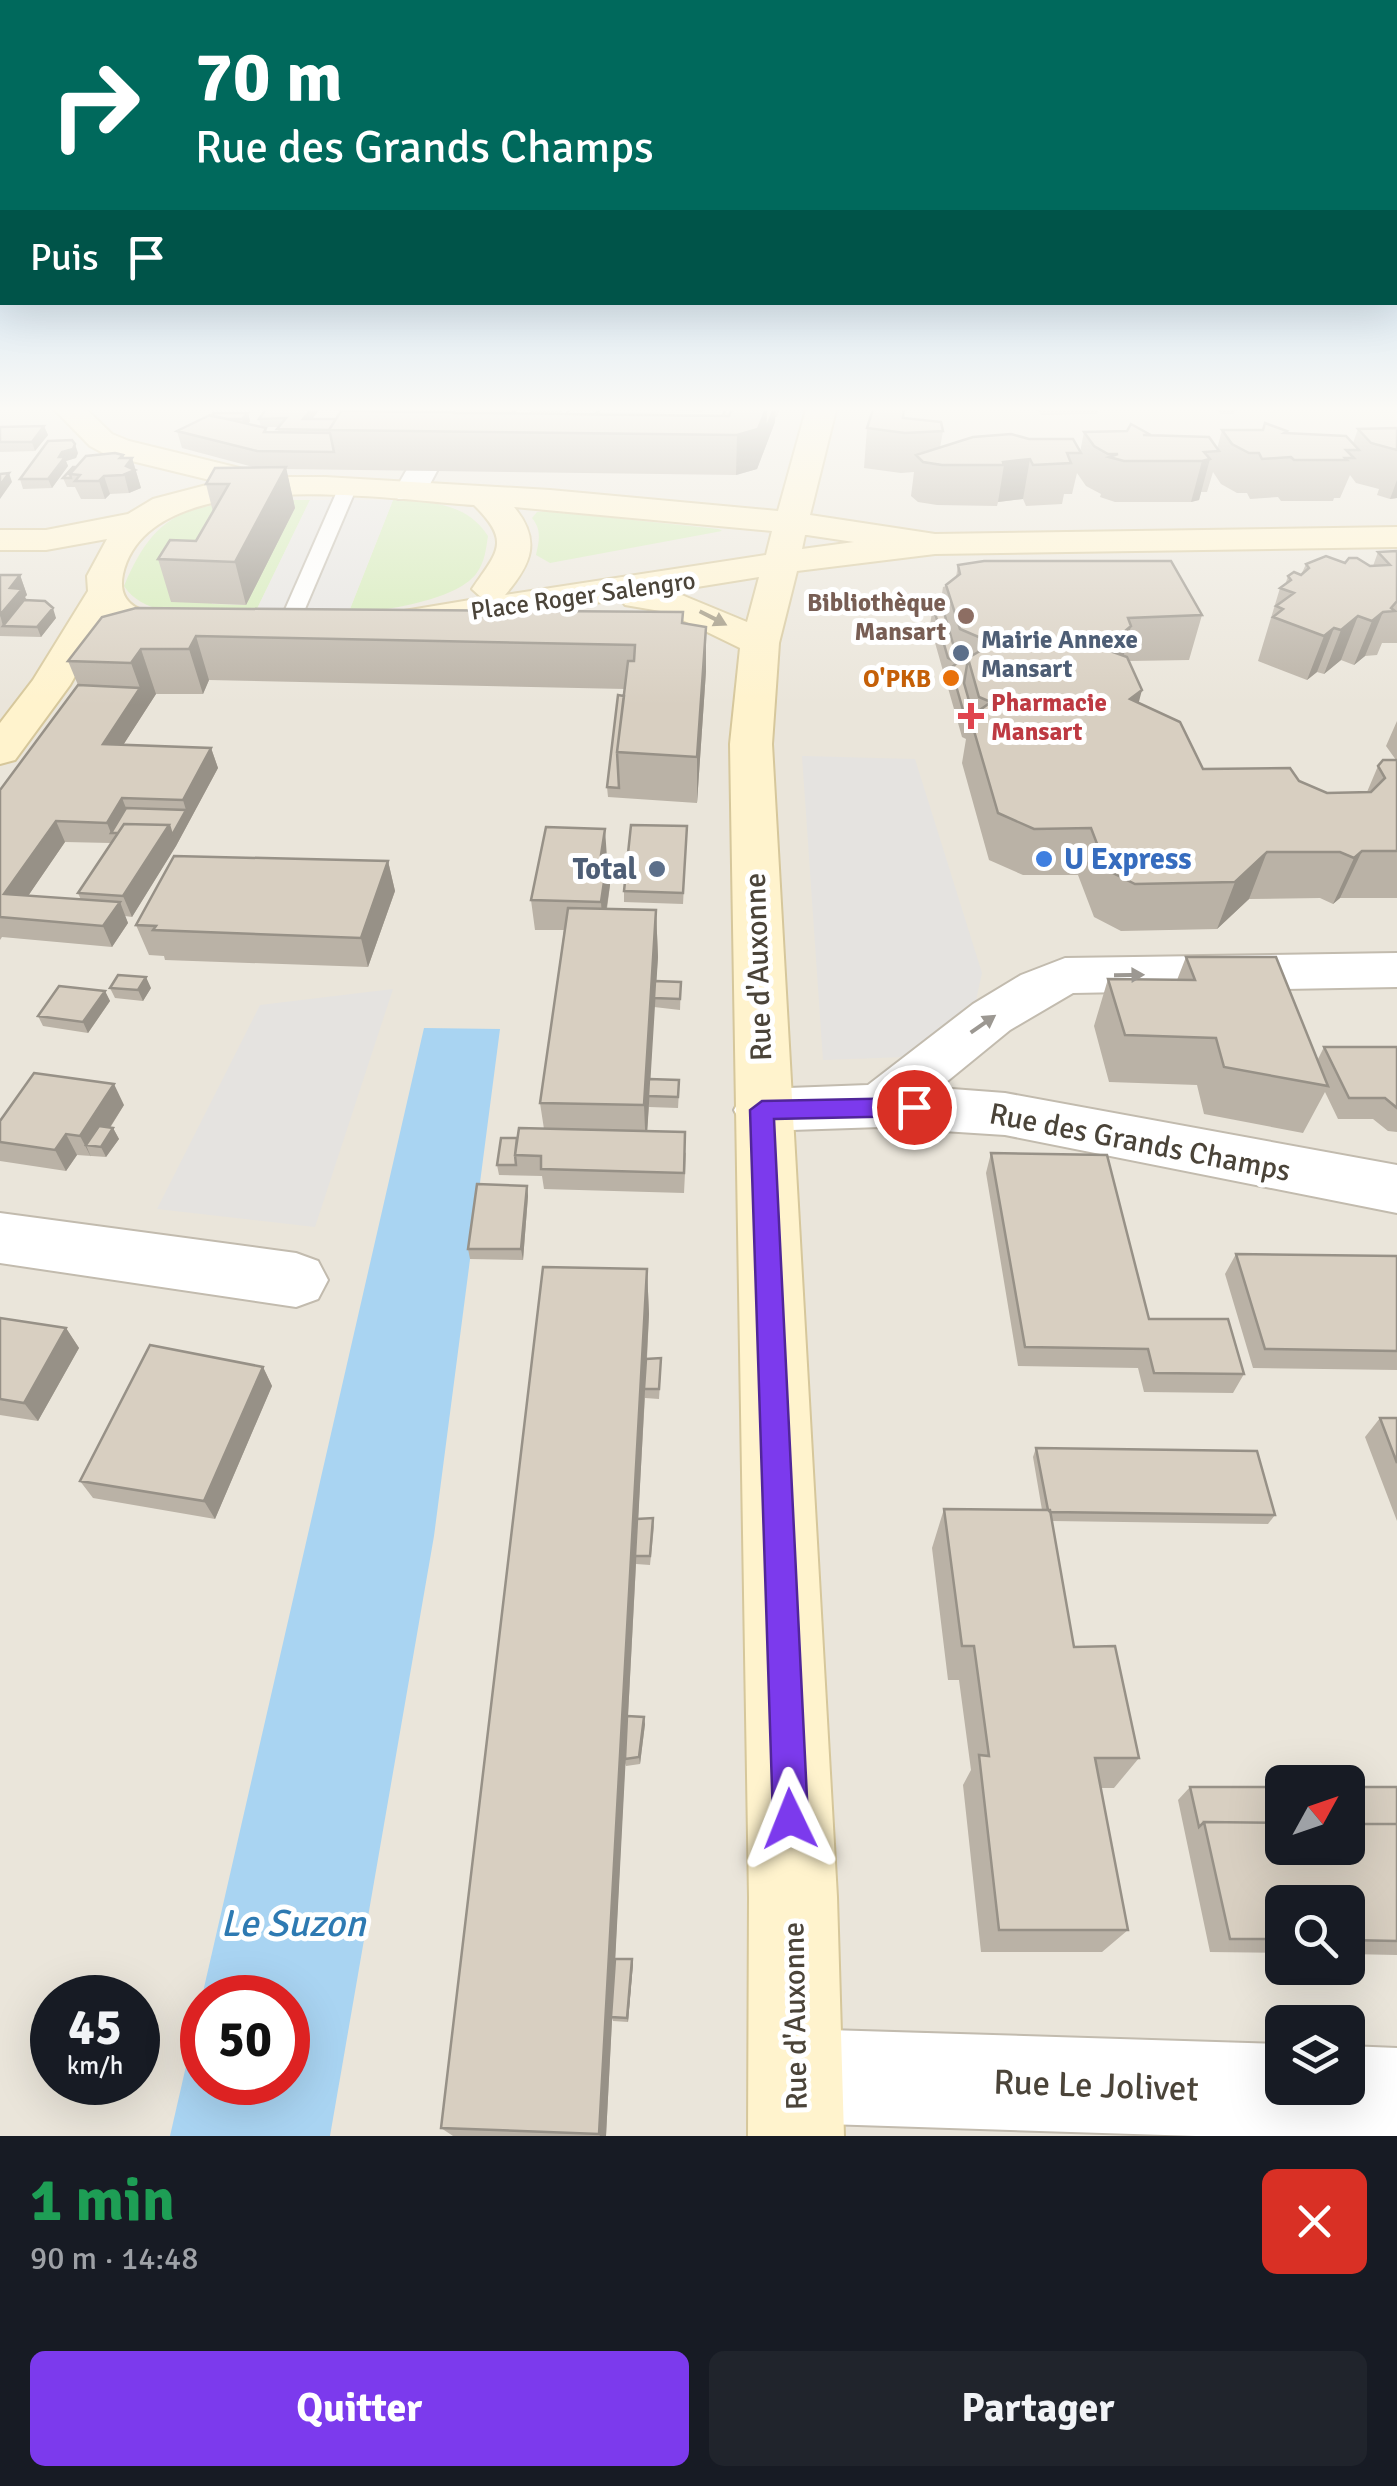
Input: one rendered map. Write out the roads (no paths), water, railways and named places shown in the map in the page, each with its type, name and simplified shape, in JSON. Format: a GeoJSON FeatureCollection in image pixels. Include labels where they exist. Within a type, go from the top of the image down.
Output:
{"type":"FeatureCollection","features":[{"type":"Feature","properties":{"kind":"main road"},"geometry":{"type":"LineString","coordinates":[[0,540],[46,540],[136,523],[168,506]]}},
{"type":"Feature","properties":{"kind":"main road","name":"Place Roger Salengro"},"geometry":{"type":"LineString","coordinates":[[490,588],[514,560],[517,546],[508,519],[494,506]]}},
{"type":"Feature","properties":{"kind":"main road"},"geometry":{"type":"LineString","coordinates":[[614,506],[726,514],[935,544]]}},
{"type":"Feature","properties":{"kind":"main road","name":"Rue d'Auxonne"},"geometry":{"type":"LineString","coordinates":[[795,506],[760,643],[751,744],[794,1897],[796,2106]]}},
{"type":"Feature","properties":{"kind":"main road"},"geometry":{"type":"LineString","coordinates":[[840,506],[893,537]]}},
{"type":"Feature","properties":{"kind":"main road"},"geometry":{"type":"LineString","coordinates":[[0,750],[50,685],[136,523]]}},
{"type":"Feature","properties":{"kind":"main road","name":"Place Roger Salengro"},"geometry":{"type":"LineString","coordinates":[[362,626],[490,588],[791,525]]}},
{"type":"Feature","properties":{"kind":"main road"},"geometry":{"type":"LineString","coordinates":[[780,565],[935,544],[1397,537]]}},
{"type":"Feature","properties":{"kind":"main road"},"geometry":{"type":"LineString","coordinates":[[780,565],[1397,558]]}},
{"type":"Feature","properties":{"kind":"main road"},"geometry":{"type":"LineString","coordinates":[[0,562],[47,564],[103,586],[126,616],[154,628]]}},
{"type":"Feature","properties":{"kind":"main road","name":"Place Roger Salengro"},"geometry":{"type":"LineString","coordinates":[[154,628],[286,630],[362,626],[780,565]]}},
{"type":"Feature","properties":{"kind":"main road"},"geometry":{"type":"LineString","coordinates":[[594,594],[675,602],[760,643]]}},
{"type":"Feature","properties":{"kind":"main road"},"geometry":{"type":"LineString","coordinates":[[50,685],[154,628]]}},
{"type":"Feature","properties":{"kind":"street"},"geometry":{"type":"LineString","coordinates":[[893,1082],[1034,989],[1065,976],[1397,970]]}},
{"type":"Feature","properties":{"kind":"street","name":"Rue des Grands Champs"},"geometry":{"type":"LineString","coordinates":[[762,1110],[893,1082],[1004,1114],[1397,1189]]}},
{"type":"Feature","properties":{"kind":"street"},"geometry":{"type":"LineString","coordinates":[[0,1238],[296,1280]]}},
{"type":"Feature","properties":{"kind":"street","name":"Rue Le Jolivet"},"geometry":{"type":"LineString","coordinates":[[796,2106],[1397,2095]]}},
{"type":"Feature","properties":{"kind":"lane"},"geometry":{"type":"LineString","coordinates":[[286,630],[340,506]]}},
{"type":"Feature","properties":{"kind":"water","name":"Le Suzon"},"geometry":{"type":"Polygon","coordinates":[[[424,1028],[500,1029],[434,1536],[330,2136],[170,2136],[180,2092],[180,2105],[310,2105],[310,1975],[207,1975],[424,1028]]]}},
{"type":"Feature","properties":{"kind":"place","name":"Bibliothèque Mansart"},"geometry":{"type":"Point","coordinates":[966,616]}},
{"type":"Feature","properties":{"kind":"place","name":"Mairie Annexe Mansart"},"geometry":{"type":"Point","coordinates":[961,653]}},
{"type":"Feature","properties":{"kind":"place","name":"O'PKB"},"geometry":{"type":"Point","coordinates":[951,678]}},
{"type":"Feature","properties":{"kind":"place","name":"Pharmacie Mansart"},"geometry":{"type":"Point","coordinates":[971,716]}},
{"type":"Feature","properties":{"kind":"place","name":"U Express"},"geometry":{"type":"Point","coordinates":[1044,859]}},
{"type":"Feature","properties":{"kind":"place","name":"Total"},"geometry":{"type":"Point","coordinates":[657,869]}}]}
